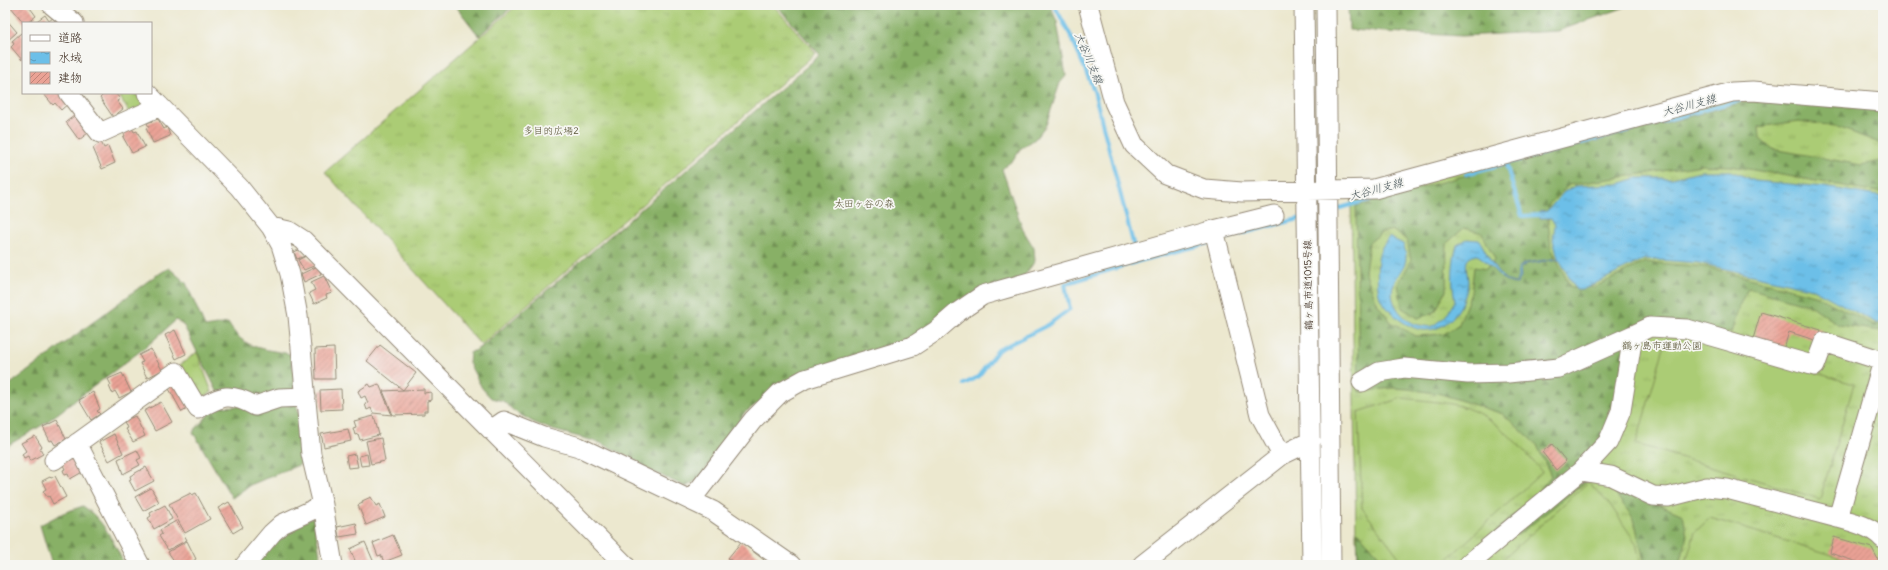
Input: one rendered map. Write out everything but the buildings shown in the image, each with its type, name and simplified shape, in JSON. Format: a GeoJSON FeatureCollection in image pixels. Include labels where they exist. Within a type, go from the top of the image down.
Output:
{"type":"FeatureCollection","features":[{"type":"Feature","properties":{"kind":"street"},"geometry":{"type":"LineString","coordinates":[[52,5],[73,22]]}},
{"type":"Feature","properties":{"kind":"street"},"geometry":{"type":"LineString","coordinates":[[1088,5],[1114,102],[1134,145],[1165,174],[1204,189],[1242,192],[1327,192],[1374,189],[1732,92],[1753,92],[1883,102]]}},
{"type":"Feature","properties":{"kind":"street","name":"鶴ヶ島市道1015号線"},"geometry":{"type":"LineString","coordinates":[[1304,5],[1312,565]]}},
{"type":"Feature","properties":{"kind":"street","name":"鶴ヶ島市道1015号線"},"geometry":{"type":"LineString","coordinates":[[1326,5],[1331,565]]}},
{"type":"Feature","properties":{"kind":"street"},"geometry":{"type":"LineString","coordinates":[[70,94],[100,133],[154,99],[239,187],[271,227],[281,245],[290,274],[298,316],[310,454],[323,506],[333,565]]}},
{"type":"Feature","properties":{"kind":"street"},"geometry":{"type":"LineString","coordinates":[[691,500],[753,420],[780,393],[805,379],[913,346],[936,331],[958,312],[983,295],[1214,230],[1274,215]]}},
{"type":"Feature","properties":{"kind":"street"},"geometry":{"type":"LineString","coordinates":[[271,227],[289,231],[303,240],[624,565]]}},
{"type":"Feature","properties":{"kind":"street"},"geometry":{"type":"LineString","coordinates":[[1214,230],[1260,415],[1282,455]]}},
{"type":"Feature","properties":{"kind":"street"},"geometry":{"type":"LineString","coordinates":[[1362,382],[1379,372],[1404,368],[1484,374],[1508,374],[1559,368],[1650,327],[1687,329],[1815,366],[1824,342],[1883,361],[1838,518]]}},
{"type":"Feature","properties":{"kind":"street"},"geometry":{"type":"LineString","coordinates":[[1467,565],[1581,471],[1608,442],[1621,411],[1633,335]]}},
{"type":"Feature","properties":{"kind":"street"},"geometry":{"type":"LineString","coordinates":[[54,460],[176,372],[198,409],[218,397],[238,397],[255,406],[279,398],[306,396]]}},
{"type":"Feature","properties":{"kind":"street"},"geometry":{"type":"LineString","coordinates":[[491,430],[504,421],[544,437],[579,447],[713,511],[791,565]]}},
{"type":"Feature","properties":{"kind":"street"},"geometry":{"type":"LineString","coordinates":[[1142,565],[1282,455],[1311,441]]}},
{"type":"Feature","properties":{"kind":"street"},"geometry":{"type":"LineString","coordinates":[[77,443],[140,565]]}},
{"type":"Feature","properties":{"kind":"street"},"geometry":{"type":"LineString","coordinates":[[1581,471],[1611,476],[1653,496],[1668,497],[1707,487],[1727,488],[1857,524],[1880,535],[1883,539]]}},
{"type":"Feature","properties":{"kind":"street"},"geometry":{"type":"LineString","coordinates":[[245,565],[272,533],[282,524],[323,506]]}},
{"type":"Feature","properties":{"kind":"green space"},"geometry":{"type":"Polygon","coordinates":[[[455,5],[514,5],[479,36],[455,5]]]}},
{"type":"Feature","properties":{"kind":"green space","name":"多目的広場2"},"geometry":{"type":"Polygon","coordinates":[[[517,5],[773,5],[816,53],[481,345],[325,172],[517,5]]]}},
{"type":"Feature","properties":{"kind":"green space","name":"太田ヶ谷の森"},"geometry":{"type":"Polygon","coordinates":[[[776,5],[1050,5],[1057,22],[1066,76],[1060,83],[1046,125],[1035,139],[1020,149],[1013,160],[1002,169],[1023,230],[1034,248],[1035,261],[1025,275],[935,329],[760,402],[744,413],[735,431],[698,479],[686,487],[647,469],[632,458],[598,442],[553,430],[533,422],[514,411],[503,401],[491,398],[482,388],[469,363],[470,353],[481,347],[820,55],[776,5]]]}},
{"type":"Feature","properties":{"kind":"green space"},"geometry":{"type":"Polygon","coordinates":[[[1348,5],[1631,5],[1558,31],[1461,36],[1349,30],[1348,5]]]}},
{"type":"Feature","properties":{"kind":"green space","name":"鶴ヶ島市運動公園"},"geometry":{"type":"Polygon","coordinates":[[[1747,93],[1883,101],[1883,565],[1378,565],[1356,540],[1351,201],[1747,93]]]}},
{"type":"Feature","properties":{"kind":"green space"},"geometry":{"type":"Polygon","coordinates":[[[119,94],[136,94],[144,101],[143,109],[130,114],[119,94]]]}},
{"type":"Feature","properties":{"kind":"green space"},"geometry":{"type":"Polygon","coordinates":[[[1749,101],[1883,109],[1883,193],[1731,166],[1702,165],[1569,185],[1549,204],[1548,221],[1551,248],[1571,288],[1595,287],[1645,262],[1707,267],[1814,295],[1874,325],[1883,317],[1881,331],[1839,325],[1812,306],[1748,288],[1739,306],[1731,333],[1630,328],[1610,429],[1587,453],[1584,483],[1518,535],[1494,533],[1536,494],[1551,476],[1537,445],[1503,414],[1441,394],[1392,388],[1359,392],[1356,206],[1463,176],[1749,101]],[[1798,121],[1759,127],[1760,138],[1773,149],[1861,165],[1882,161],[1882,144],[1835,126],[1798,121]],[[1464,228],[1447,243],[1446,291],[1435,312],[1418,318],[1402,308],[1398,284],[1411,261],[1407,240],[1392,230],[1381,233],[1369,243],[1365,272],[1378,305],[1392,323],[1416,336],[1444,334],[1459,324],[1471,293],[1474,267],[1486,269],[1495,259],[1482,233],[1464,228]]]}},
{"type":"Feature","properties":{"kind":"green space"},"geometry":{"type":"Polygon","coordinates":[[[169,268],[186,283],[205,327],[228,323],[234,332],[247,343],[262,349],[290,354],[294,372],[295,391],[260,400],[217,391],[184,326],[176,320],[147,346],[44,424],[7,446],[5,442],[5,388],[152,278],[169,268]]]}},
{"type":"Feature","properties":{"kind":"green space"},"geometry":{"type":"Polygon","coordinates":[[[1669,330],[1854,384],[1820,499],[1636,444],[1669,330]]]}},
{"type":"Feature","properties":{"kind":"green space"},"geometry":{"type":"Polygon","coordinates":[[[197,352],[212,392],[200,400],[179,366],[197,352]]]}},
{"type":"Feature","properties":{"kind":"green space"},"geometry":{"type":"Polygon","coordinates":[[[1402,398],[1451,404],[1479,413],[1502,429],[1513,439],[1542,472],[1441,565],[1405,565],[1362,508],[1358,412],[1402,398]]]}},
{"type":"Feature","properties":{"kind":"green space"},"geometry":{"type":"Polygon","coordinates":[[[296,404],[304,434],[304,449],[301,464],[250,485],[232,498],[193,432],[215,407],[296,404]]]}},
{"type":"Feature","properties":{"kind":"green space"},"geometry":{"type":"Polygon","coordinates":[[[1588,482],[1611,506],[1636,543],[1641,565],[1497,565],[1588,482]]]}},
{"type":"Feature","properties":{"kind":"green space"},"geometry":{"type":"Polygon","coordinates":[[[1625,490],[1683,515],[1687,536],[1680,565],[1645,565],[1634,519],[1614,492],[1625,490]]]}},
{"type":"Feature","properties":{"kind":"green space"},"geometry":{"type":"Polygon","coordinates":[[[83,506],[103,525],[125,565],[52,565],[40,525],[63,513],[83,506]]]}},
{"type":"Feature","properties":{"kind":"green space"},"geometry":{"type":"Polygon","coordinates":[[[313,517],[322,565],[255,565],[281,538],[313,517]]]}},
{"type":"Feature","properties":{"kind":"green space"},"geometry":{"type":"Polygon","coordinates":[[[1710,518],[1859,563],[1860,565],[1685,565],[1695,532],[1710,518]]]}},
{"type":"Feature","properties":{"kind":"green space"},"geometry":{"type":"Polygon","coordinates":[[[1357,531],[1387,565],[1358,565],[1357,531]]]}},
{"type":"Feature","properties":{"kind":"water"},"geometry":{"type":"Polygon","coordinates":[[[1700,171],[1731,171],[1755,181],[1824,187],[1883,197],[1883,319],[1878,324],[1813,289],[1699,263],[1645,259],[1582,290],[1576,290],[1559,259],[1526,264],[1520,268],[1521,277],[1517,284],[1506,281],[1477,255],[1474,256],[1466,263],[1468,282],[1467,290],[1460,307],[1449,321],[1435,329],[1419,329],[1406,324],[1388,309],[1380,298],[1377,273],[1378,259],[1381,250],[1389,237],[1403,244],[1406,257],[1406,261],[1392,290],[1394,302],[1400,313],[1410,321],[1417,325],[1431,327],[1445,317],[1455,301],[1453,266],[1455,252],[1457,245],[1467,239],[1479,240],[1499,273],[1504,278],[1516,283],[1519,277],[1518,268],[1525,263],[1558,258],[1553,240],[1555,225],[1551,218],[1540,218],[1539,212],[1547,211],[1564,192],[1576,186],[1618,184],[1637,178],[1672,178],[1700,171]]]}},
{"type":"Feature","properties":{"kind":"waterway","name":"大谷川支線"},"geometry":{"type":"LineString","coordinates":[[1054,5],[1072,38],[1094,91],[1134,247]]}},
{"type":"Feature","properties":{"kind":"waterway","name":"大谷川支線"},"geometry":{"type":"LineString","coordinates":[[1466,174],[1740,100]]}},
{"type":"Feature","properties":{"kind":"waterway"},"geometry":{"type":"LineString","coordinates":[[1506,164],[1522,216],[1539,215]]}},
{"type":"Feature","properties":{"kind":"waterway","name":"大谷川支線"},"geometry":{"type":"LineString","coordinates":[[1333,210],[1379,197]]}},
{"type":"Feature","properties":{"kind":"waterway","name":"大谷川支線"},"geometry":{"type":"LineString","coordinates":[[1221,239],[1302,218]]}},
{"type":"Feature","properties":{"kind":"waterway","name":"大谷川支線"},"geometry":{"type":"LineString","coordinates":[[1137,257],[1139,261],[1213,242]]}},
{"type":"Feature","properties":{"kind":"waterway"},"geometry":{"type":"LineString","coordinates":[[964,384],[978,377],[998,350],[1048,325],[1070,309],[1065,284],[1139,261]]}}]}
